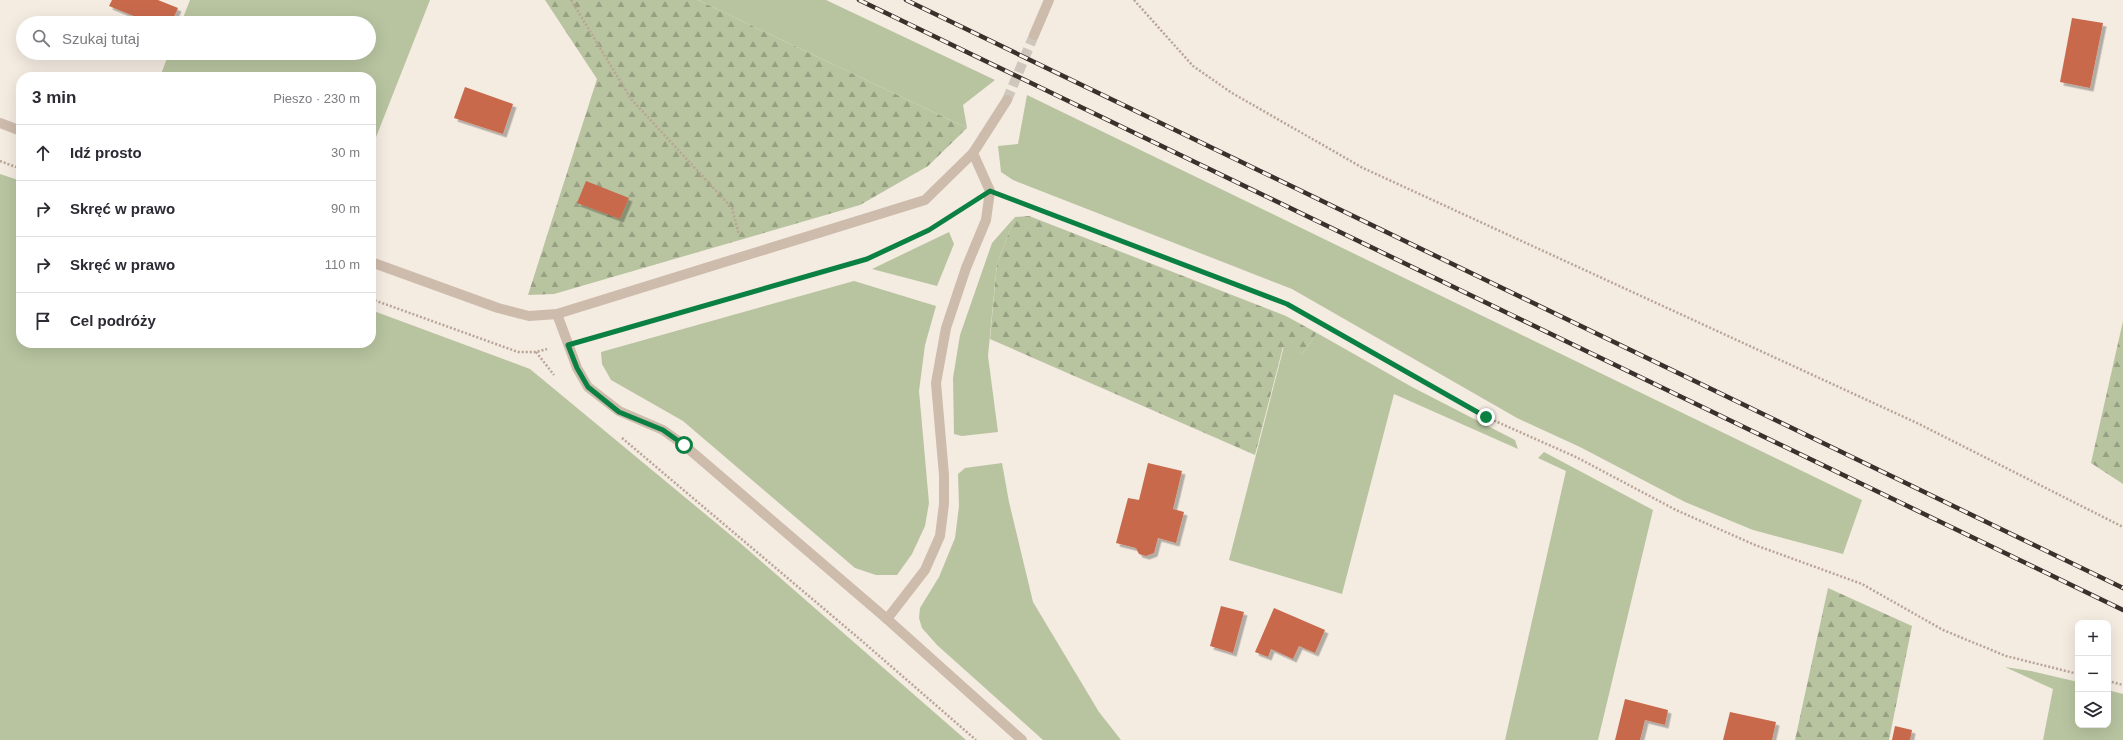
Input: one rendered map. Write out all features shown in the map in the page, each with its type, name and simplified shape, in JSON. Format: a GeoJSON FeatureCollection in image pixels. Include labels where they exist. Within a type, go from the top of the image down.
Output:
{"type":"FeatureCollection","features":[{"type":"Feature","properties":{"kind":"street"},"geometry":{"type":"LineString","coordinates":[[1034,35],[1049,0]]}},
{"type":"Feature","properties":{"kind":"street"},"geometry":{"type":"LineString","coordinates":[[376,264],[498,308],[528,316],[557,314],[926,200],[972,153],[1007,100]]}},
{"type":"Feature","properties":{"kind":"street"},"geometry":{"type":"LineString","coordinates":[[0,123],[16,129]]}},
{"type":"Feature","properties":{"kind":"street"},"geometry":{"type":"LineString","coordinates":[[887,619],[925,570],[940,536],[944,504],[944,475],[936,383],[946,328],[966,268],[986,220],[990,191],[972,153]]}},
{"type":"Feature","properties":{"kind":"street"},"geometry":{"type":"LineString","coordinates":[[557,314],[577,368],[588,387],[619,412],[663,430],[684,445],[887,619],[1022,740]]}},
{"type":"Feature","properties":{"kind":"path"},"geometry":{"type":"LineString","coordinates":[[571,0],[631,99],[732,208],[744,256]]}},
{"type":"Feature","properties":{"kind":"path"},"geometry":{"type":"LineString","coordinates":[[1134,0],[1193,66],[1232,93],[1363,168],[1917,424],[2123,527]]}},
{"type":"Feature","properties":{"kind":"path"},"geometry":{"type":"LineString","coordinates":[[0,161],[16,167]]}},
{"type":"Feature","properties":{"kind":"path"},"geometry":{"type":"LineString","coordinates":[[376,301],[518,352],[536,352],[568,345],[867,259],[929,230],[990,191],[1287,304],[1486,417],[1576,457],[1676,510],[1755,545],[1862,584],[1943,630],[2006,656],[2075,673]]}},
{"type":"Feature","properties":{"kind":"path"},"geometry":{"type":"LineString","coordinates":[[536,352],[555,376]]}},
{"type":"Feature","properties":{"kind":"path"},"geometry":{"type":"LineString","coordinates":[[616,434],[701,504],[976,740]]}},
{"type":"Feature","properties":{"kind":"path"},"geometry":{"type":"LineString","coordinates":[[2111,682],[2123,685]]}},
{"type":"Feature","properties":{"kind":"green space"},"geometry":{"type":"Polygon","coordinates":[[[190,0],[430,0],[376,137],[376,72],[162,72],[166,60],[376,60],[376,16],[184,16],[190,0]]]}},
{"type":"Feature","properties":{"kind":"green space"},"geometry":{"type":"Polygon","coordinates":[[[545,0],[698,0],[967,128],[928,166],[860,205],[554,294],[528,295],[597,79],[545,0]]]}},
{"type":"Feature","properties":{"kind":"green space"},"geometry":{"type":"Polygon","coordinates":[[[698,0],[826,0],[995,80],[963,105],[967,128],[698,0]]]}},
{"type":"Feature","properties":{"kind":"green space"},"geometry":{"type":"Polygon","coordinates":[[[1027,95],[1862,500],[1843,554],[1753,530],[1685,502],[1580,447],[1517,418],[1292,289],[1013,180],[1001,172],[998,146],[1018,144],[1027,95]]]}},
{"type":"Feature","properties":{"kind":"green space"},"geometry":{"type":"Polygon","coordinates":[[[0,174],[16,179],[16,348],[376,348],[376,312],[530,369],[739,542],[966,740],[0,740],[0,174]]]}},
{"type":"Feature","properties":{"kind":"green space"},"geometry":{"type":"Polygon","coordinates":[[[1029,216],[1286,316],[1317,333],[1302,354],[1283,347],[1255,455],[990,339],[997,263],[1015,217],[1029,216]]]}},
{"type":"Feature","properties":{"kind":"green space"},"geometry":{"type":"Polygon","coordinates":[[[1015,217],[997,263],[988,356],[998,432],[962,436],[954,434],[953,378],[960,335],[992,243],[1015,217]]]}},
{"type":"Feature","properties":{"kind":"green space"},"geometry":{"type":"Polygon","coordinates":[[[949,232],[954,244],[937,286],[872,269],[949,232]]]}},
{"type":"Feature","properties":{"kind":"green space"},"geometry":{"type":"Polygon","coordinates":[[[854,281],[936,306],[925,345],[919,391],[929,503],[925,526],[912,554],[897,575],[876,575],[855,568],[683,421],[611,380],[602,364],[601,352],[854,281]]]}},
{"type":"Feature","properties":{"kind":"green space"},"geometry":{"type":"Polygon","coordinates":[[[2123,321],[2123,484],[2091,463],[2123,321]]]}},
{"type":"Feature","properties":{"kind":"green space"},"geometry":{"type":"Polygon","coordinates":[[[1317,333],[1412,387],[1515,440],[1518,449],[1394,394],[1342,594],[1229,560],[1284,346],[1302,354],[1317,333]]]}},
{"type":"Feature","properties":{"kind":"green space"},"geometry":{"type":"Polygon","coordinates":[[[1544,452],[1653,510],[1598,740],[1505,740],[1566,471],[1538,458],[1544,452]]]}},
{"type":"Feature","properties":{"kind":"green space"},"geometry":{"type":"Polygon","coordinates":[[[1002,463],[1009,502],[1033,602],[1099,712],[1121,740],[1043,740],[937,645],[922,628],[919,618],[920,608],[939,577],[955,538],[959,506],[958,474],[965,468],[1002,463]]]}},
{"type":"Feature","properties":{"kind":"green space"},"geometry":{"type":"Polygon","coordinates":[[[1828,588],[1912,626],[1889,740],[1795,740],[1828,588]]]}},
{"type":"Feature","properties":{"kind":"green space"},"geometry":{"type":"Polygon","coordinates":[[[2005,667],[2031,671],[2075,681],[2075,728],[2111,728],[2111,691],[2123,694],[2123,740],[2043,740],[2053,689],[2005,667]]]}},
{"type":"Feature","properties":{"kind":"building"},"geometry":{"type":"Polygon","coordinates":[[[112,0],[158,0],[178,8],[174,16],[134,16],[109,6],[112,0]]]}},
{"type":"Feature","properties":{"kind":"building"},"geometry":{"type":"Polygon","coordinates":[[[2072,18],[2103,23],[2090,88],[2060,82],[2072,18]]]}},
{"type":"Feature","properties":{"kind":"building"},"geometry":{"type":"Polygon","coordinates":[[[465,87],[513,104],[503,134],[454,118],[465,87]]]}},
{"type":"Feature","properties":{"kind":"building"},"geometry":{"type":"Polygon","coordinates":[[[586,181],[629,198],[620,219],[577,203],[586,181]]]}},
{"type":"Feature","properties":{"kind":"building"},"geometry":{"type":"Polygon","coordinates":[[[1148,463],[1182,471],[1173,509],[1184,512],[1176,543],[1158,538],[1154,553],[1146,556],[1139,554],[1136,548],[1116,543],[1128,498],[1139,500],[1148,463]]]}},
{"type":"Feature","properties":{"kind":"building"},"geometry":{"type":"Polygon","coordinates":[[[1221,606],[1244,612],[1233,653],[1210,646],[1221,606]]]}},
{"type":"Feature","properties":{"kind":"building"},"geometry":{"type":"Polygon","coordinates":[[[1274,608],[1325,630],[1315,653],[1299,646],[1293,659],[1271,649],[1268,657],[1255,652],[1274,608]]]}},
{"type":"Feature","properties":{"kind":"building"},"geometry":{"type":"Polygon","coordinates":[[[1625,699],[1668,710],[1665,725],[1645,720],[1640,740],[1615,740],[1625,699]]]}},
{"type":"Feature","properties":{"kind":"building"},"geometry":{"type":"Polygon","coordinates":[[[1730,712],[1776,722],[1772,740],[1723,740],[1730,712]]]}},
{"type":"Feature","properties":{"kind":"building"},"geometry":{"type":"Polygon","coordinates":[[[1895,726],[1912,730],[1910,740],[1892,740],[1895,726]]]}},
{"type":"Feature","properties":{"kind":"tunnel"},"geometry":{"type":"LineString","coordinates":[[1007,100],[1034,35]]}},
{"type":"Feature","properties":{"kind":"railway"},"geometry":{"type":"LineString","coordinates":[[859,0],[2123,610]]}},
{"type":"Feature","properties":{"kind":"railway"},"geometry":{"type":"LineString","coordinates":[[906,0],[2123,588]]}},
{"type":"Feature","properties":{"kind":"route"},"geometry":{"type":"LineString","coordinates":[[684,445],[663,430],[619,412],[588,387],[577,368],[568,345],[867,259],[929,230],[990,191],[1287,304],[1486,417]]}}]}
